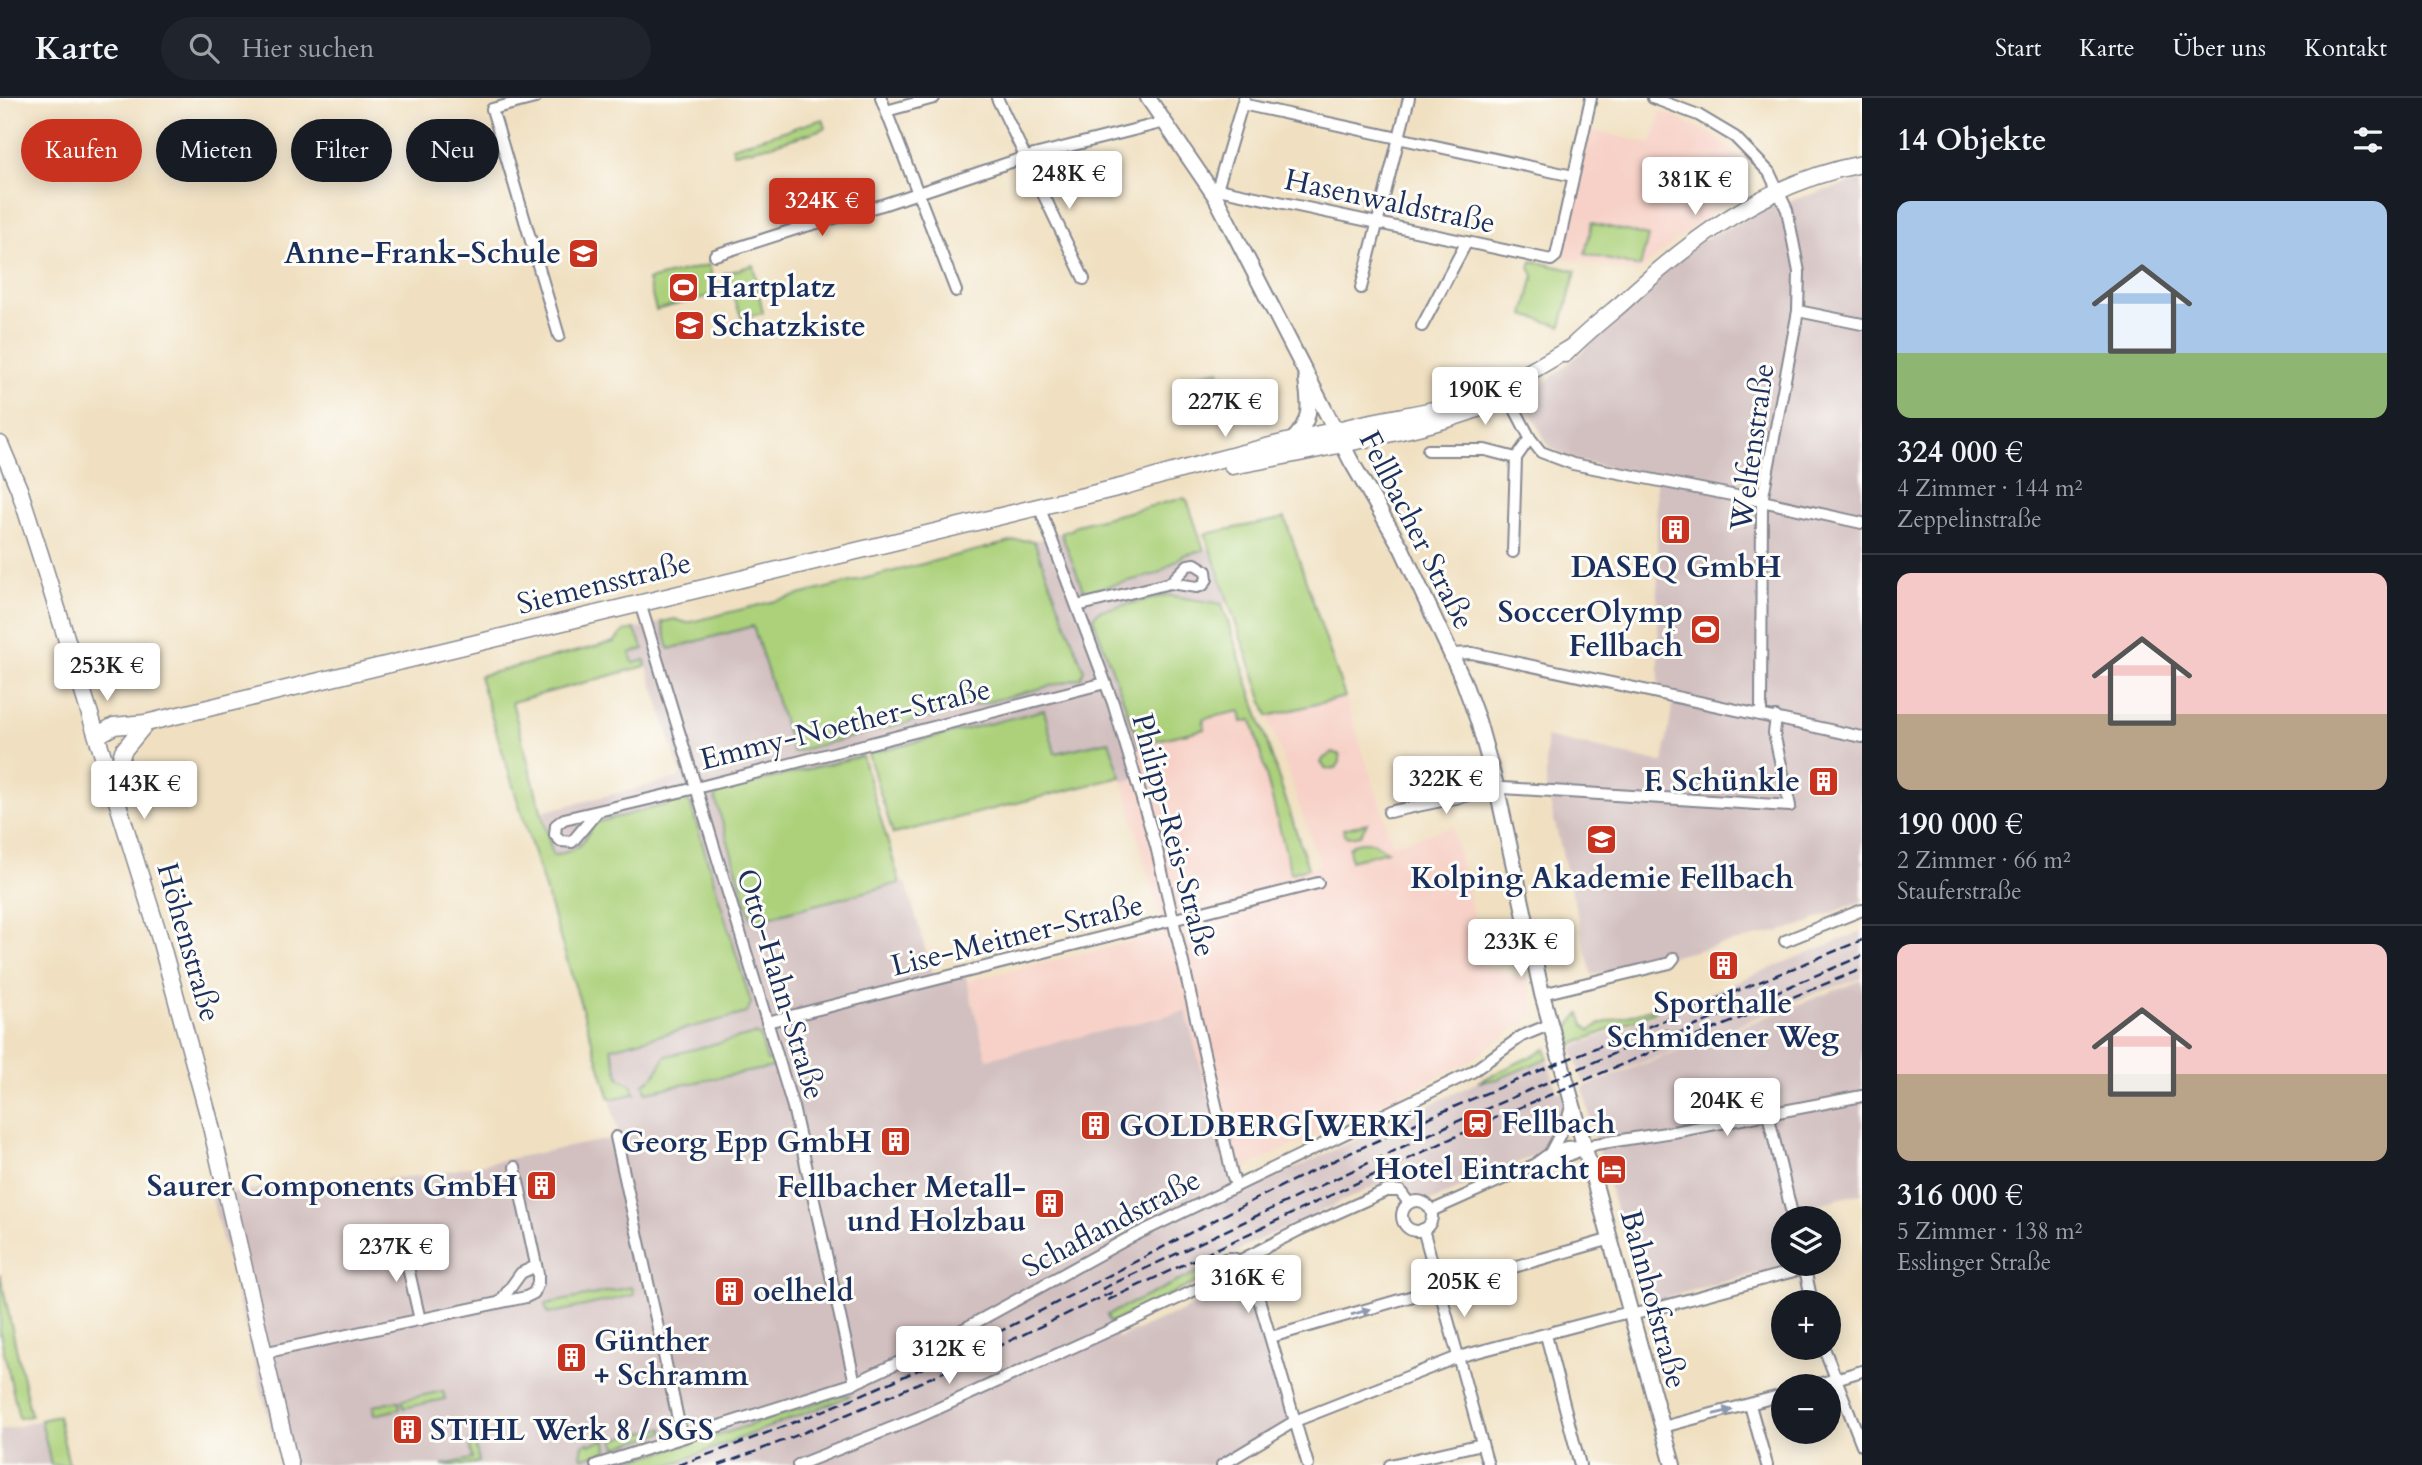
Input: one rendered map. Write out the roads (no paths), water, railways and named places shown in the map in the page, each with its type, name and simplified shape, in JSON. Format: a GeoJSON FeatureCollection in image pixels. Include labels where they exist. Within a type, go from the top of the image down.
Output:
{"type":"FeatureCollection","features":[{"type":"Feature","properties":{"kind":"main road"},"geometry":{"type":"LineString","coordinates":[[1340,437],[1506,391],[1570,348],[1699,237],[1752,203],[1778,190],[1825,173],[1862,164]]}},
{"type":"Feature","properties":{"kind":"main road","name":"Siemensstraße"},"geometry":{"type":"LineString","coordinates":[[1125,486],[1292,441],[1340,437]]}},
{"type":"Feature","properties":{"kind":"main road","name":"Siemensstraße"},"geometry":{"type":"LineString","coordinates":[[98,735],[117,738],[142,729],[640,603],[1039,506],[1340,437]]}},
{"type":"Feature","properties":{"kind":"main road","name":"Höhenstraße"},"geometry":{"type":"LineString","coordinates":[[0,444],[23,502],[160,939],[209,1118],[290,1465]]}},
{"type":"Feature","properties":{"kind":"main road"},"geometry":{"type":"LineString","coordinates":[[114,786],[123,751],[142,729]]}},
{"type":"Feature","properties":{"kind":"street"},"geometry":{"type":"LineString","coordinates":[[536,98],[492,109],[559,336]]}},
{"type":"Feature","properties":{"kind":"street"},"geometry":{"type":"LineString","coordinates":[[881,98],[956,291]]}},
{"type":"Feature","properties":{"kind":"street"},"geometry":{"type":"LineString","coordinates":[[886,111],[934,98]]}},
{"type":"Feature","properties":{"kind":"street"},"geometry":{"type":"LineString","coordinates":[[997,98],[1084,279]]}},
{"type":"Feature","properties":{"kind":"street","name":"Fellbacher Straße"},"geometry":{"type":"LineString","coordinates":[[1148,98],[1216,192],[1305,372],[1402,549],[1452,654],[1478,721],[1497,789],[1542,994],[1584,1147]]}},
{"type":"Feature","properties":{"kind":"street"},"geometry":{"type":"LineString","coordinates":[[1361,288],[1375,223],[1409,98]]}},
{"type":"Feature","properties":{"kind":"street"},"geometry":{"type":"LineString","coordinates":[[1216,192],[1243,101],[1573,176],[1591,98]]}},
{"type":"Feature","properties":{"kind":"street","name":"Welfenstraße"},"geometry":{"type":"LineString","coordinates":[[1653,98],[1698,115],[1735,136],[1769,172],[1787,210],[1799,272],[1798,311],[1762,501],[1761,713]]}},
{"type":"Feature","properties":{"kind":"street"},"geometry":{"type":"LineString","coordinates":[[715,255],[764,238],[882,205],[1026,157],[1165,122]]}},
{"type":"Feature","properties":{"kind":"street","name":"Hasenwaldstraße"},"geometry":{"type":"LineString","coordinates":[[1216,192],[1551,260],[1556,256],[1573,176]]}},
{"type":"Feature","properties":{"kind":"street"},"geometry":{"type":"LineString","coordinates":[[1422,326],[1466,243]]}},
{"type":"Feature","properties":{"kind":"street"},"geometry":{"type":"LineString","coordinates":[[1798,311],[1862,324]]}},
{"type":"Feature","properties":{"kind":"street"},"geometry":{"type":"LineString","coordinates":[[1292,441],[1306,425],[1310,412],[1305,372]]}},
{"type":"Feature","properties":{"kind":"street"},"geometry":{"type":"LineString","coordinates":[[1506,391],[1530,438],[1541,452],[1573,464],[1862,523]]}},
{"type":"Feature","properties":{"kind":"street"},"geometry":{"type":"LineString","coordinates":[[1513,552],[1516,458],[1530,438]]}},
{"type":"Feature","properties":{"kind":"street"},"geometry":{"type":"LineString","coordinates":[[1428,450],[1485,450],[1516,458]]}},
{"type":"Feature","properties":{"kind":"street","name":"Philipp-Reis-Straße"},"geometry":{"type":"LineString","coordinates":[[1039,506],[1105,683],[1156,846],[1236,1185]]}},
{"type":"Feature","properties":{"kind":"street"},"geometry":{"type":"LineString","coordinates":[[1077,606],[1170,583]]}},
{"type":"Feature","properties":{"kind":"street","name":"Otto-Hahn-Straße"},"geometry":{"type":"LineString","coordinates":[[640,603],[793,1107],[855,1383]]}},
{"type":"Feature","properties":{"kind":"street"},"geometry":{"type":"LineString","coordinates":[[1452,654],[1472,653],[1649,692],[1761,713],[1862,737]]}},
{"type":"Feature","properties":{"kind":"street","name":"Emmy-Noether-Straße"},"geometry":{"type":"LineString","coordinates":[[597,812],[1105,683]]}},
{"type":"Feature","properties":{"kind":"street"},"geometry":{"type":"LineString","coordinates":[[1388,812],[1497,789],[1790,806],[1774,733],[1776,717]]}},
{"type":"Feature","properties":{"kind":"street","name":"Lise-Meitner-Straße"},"geometry":{"type":"LineString","coordinates":[[767,1022],[1318,883]]}},
{"type":"Feature","properties":{"kind":"street"},"geometry":{"type":"LineString","coordinates":[[1786,941],[1862,910]]}},
{"type":"Feature","properties":{"kind":"street"},"geometry":{"type":"LineString","coordinates":[[1542,994],[1670,964],[1674,958]]}},
{"type":"Feature","properties":{"kind":"street","name":"Schaflandstraße"},"geometry":{"type":"LineString","coordinates":[[596,1465],[855,1383],[933,1346],[1127,1240],[1461,1077],[1522,1036],[1551,1024]]}},
{"type":"Feature","properties":{"kind":"street"},"geometry":{"type":"LineString","coordinates":[[1534,1165],[1550,1153],[1570,1145],[1584,1147],[1862,1096]]}},
{"type":"Feature","properties":{"kind":"street"},"geometry":{"type":"LineString","coordinates":[[1550,1153],[1567,1121],[1572,1103]]}},
{"type":"Feature","properties":{"kind":"street"},"geometry":{"type":"LineString","coordinates":[[1768,1114],[1790,1206]]}},
{"type":"Feature","properties":{"kind":"street"},"geometry":{"type":"LineString","coordinates":[[616,1137],[682,1437]]}},
{"type":"Feature","properties":{"kind":"street"},"geometry":{"type":"LineString","coordinates":[[1431,1211],[1534,1165],[1574,1153],[1584,1147]]}},
{"type":"Feature","properties":{"kind":"street","name":"Bahnhofstraße"},"geometry":{"type":"LineString","coordinates":[[1584,1147],[1673,1465]]}},
{"type":"Feature","properties":{"kind":"street"},"geometry":{"type":"LineString","coordinates":[[263,1353],[534,1293],[538,1283],[536,1266],[515,1167]]}},
{"type":"Feature","properties":{"kind":"street"},"geometry":{"type":"LineString","coordinates":[[1240,1261],[1299,1230],[1386,1191],[1400,1191],[1409,1203]]}},
{"type":"Feature","properties":{"kind":"street"},"geometry":{"type":"LineString","coordinates":[[1421,1202],[1431,1211],[1431,1221],[1423,1229],[1411,1229],[1404,1223],[1402,1213],[1409,1203],[1421,1202]]}},
{"type":"Feature","properties":{"kind":"street"},"geometry":{"type":"LineString","coordinates":[[1423,1229],[1488,1465]]}},
{"type":"Feature","properties":{"kind":"street"},"geometry":{"type":"LineString","coordinates":[[1272,1337],[1611,1239]]}},
{"type":"Feature","properties":{"kind":"street"},"geometry":{"type":"LineString","coordinates":[[402,1241],[420,1320]]}},
{"type":"Feature","properties":{"kind":"street"},"geometry":{"type":"LineString","coordinates":[[1232,1258],[1240,1261],[1245,1272],[1241,1280],[1229,1286],[1218,1279],[1216,1270],[1220,1262],[1232,1258]]}},
{"type":"Feature","properties":{"kind":"street"},"geometry":{"type":"LineString","coordinates":[[500,1302],[521,1273],[536,1266]]}},
{"type":"Feature","properties":{"kind":"street"},"geometry":{"type":"LineString","coordinates":[[1222,1465],[1295,1421],[1458,1357],[1771,1275]]}},
{"type":"Feature","properties":{"kind":"street"},"geometry":{"type":"LineString","coordinates":[[798,1465],[916,1418],[1218,1279]]}},
{"type":"Feature","properties":{"kind":"street"},"geometry":{"type":"LineString","coordinates":[[1241,1280],[1258,1296],[1308,1465]]}},
{"type":"Feature","properties":{"kind":"street"},"geometry":{"type":"LineString","coordinates":[[1546,1335],[1580,1465]]}},
{"type":"Feature","properties":{"kind":"street"},"geometry":{"type":"LineString","coordinates":[[1841,1377],[1862,1371]]}},
{"type":"Feature","properties":{"kind":"street"},"geometry":{"type":"LineString","coordinates":[[1841,1389],[1862,1445]]}},
{"type":"Feature","properties":{"kind":"street"},"geometry":{"type":"LineString","coordinates":[[1662,1427],[1771,1399]]}},
{"type":"Feature","properties":{"kind":"street"},"geometry":{"type":"LineString","coordinates":[[1750,1405],[1767,1465]]}},
{"type":"Feature","properties":{"kind":"street"},"geometry":{"type":"LineString","coordinates":[[1390,1465],[1482,1444]]}},
{"type":"Feature","properties":{"kind":"railway"},"geometry":{"type":"LineString","coordinates":[[678,1465],[744,1442],[938,1361],[1283,1185],[1398,1131],[1862,940]]}},
{"type":"Feature","properties":{"kind":"railway"},"geometry":{"type":"LineString","coordinates":[[1662,1040],[1862,956]]}},
{"type":"Feature","properties":{"kind":"railway"},"geometry":{"type":"LineString","coordinates":[[1682,1042],[1862,969]]}},
{"type":"Feature","properties":{"kind":"railway"},"geometry":{"type":"LineString","coordinates":[[1102,1289],[1449,1125],[1668,1030]]}},
{"type":"Feature","properties":{"kind":"railway"},"geometry":{"type":"LineString","coordinates":[[1108,1300],[1495,1118],[1675,1042]]}},
{"type":"Feature","properties":{"kind":"railway"},"geometry":{"type":"LineString","coordinates":[[719,1465],[870,1405],[1115,1291]]}},
{"type":"Feature","properties":{"kind":"place","name":"Anne-Frank-Schule"},"geometry":{"type":"Point","coordinates":[584,253]}},
{"type":"Feature","properties":{"kind":"place","name":"Hartplatz"},"geometry":{"type":"Point","coordinates":[683,287]}},
{"type":"Feature","properties":{"kind":"place","name":"Schatzkiste"},"geometry":{"type":"Point","coordinates":[689,326]}},
{"type":"Feature","properties":{"kind":"place","name":"DASEQ GmbH"},"geometry":{"type":"Point","coordinates":[1676,529]}},
{"type":"Feature","properties":{"kind":"place","name":"SoccerOlymp Fellbach"},"geometry":{"type":"Point","coordinates":[1706,629]}},
{"type":"Feature","properties":{"kind":"place","name":"F. Schünkle"},"geometry":{"type":"Point","coordinates":[1823,781]}},
{"type":"Feature","properties":{"kind":"place","name":"Kolping Akademie Fellbach"},"geometry":{"type":"Point","coordinates":[1602,840]}},
{"type":"Feature","properties":{"kind":"place","name":"Sporthalle Schmidener Weg"},"geometry":{"type":"Point","coordinates":[1723,965]}},
{"type":"Feature","properties":{"kind":"place","name":"Fellbach"},"geometry":{"type":"Point","coordinates":[1478,1123]}},
{"type":"Feature","properties":{"kind":"place","name":"GOLDBERG[WERK]"},"geometry":{"type":"Point","coordinates":[1096,1126]}},
{"type":"Feature","properties":{"kind":"place","name":"Georg Epp GmbH"},"geometry":{"type":"Point","coordinates":[895,1142]}},
{"type":"Feature","properties":{"kind":"place","name":"Hotel Eintracht"},"geometry":{"type":"Point","coordinates":[1612,1169]}},
{"type":"Feature","properties":{"kind":"place","name":"Saurer Components GmbH"},"geometry":{"type":"Point","coordinates":[541,1186]}},
{"type":"Feature","properties":{"kind":"place","name":"Fellbacher Metall- und Holzbau"},"geometry":{"type":"Point","coordinates":[1049,1204]}},
{"type":"Feature","properties":{"kind":"place","name":"oelheld"},"geometry":{"type":"Point","coordinates":[730,1291]}},
{"type":"Feature","properties":{"kind":"place","name":"Günther + Schramm"},"geometry":{"type":"Point","coordinates":[571,1358]}},
{"type":"Feature","properties":{"kind":"place","name":"STIHL Werk 8 / SGS"},"geometry":{"type":"Point","coordinates":[407,1430]}}]}
